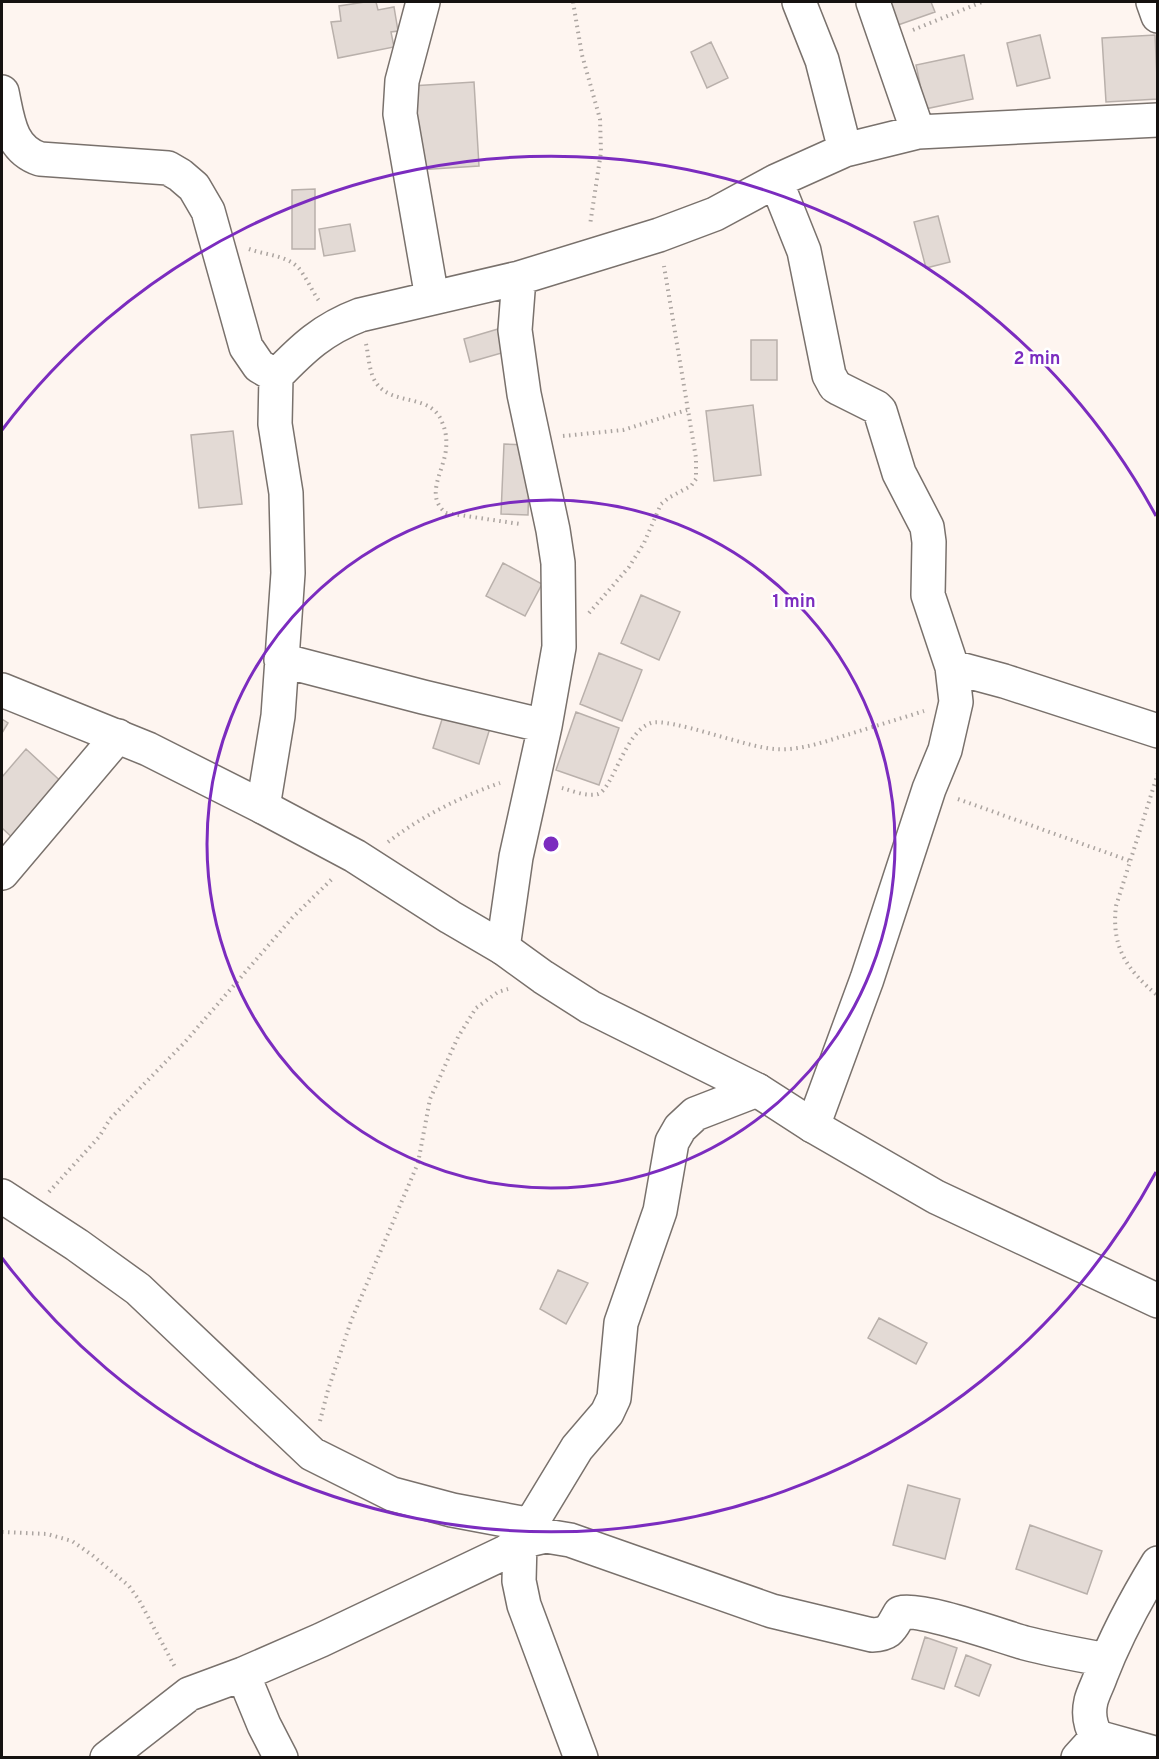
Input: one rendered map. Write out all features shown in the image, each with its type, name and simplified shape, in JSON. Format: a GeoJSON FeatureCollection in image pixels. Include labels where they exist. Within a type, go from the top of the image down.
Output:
{"type":"FeatureCollection","features":[{"type":"Feature","properties":{"kind":"street"},"geometry":{"type":"LineString","coordinates":[[423,2],[402,81],[400,114],[432,298]]}},
{"type":"Feature","properties":{"kind":"street"},"geometry":{"type":"LineString","coordinates":[[799,2],[822,60],[845,150]]}},
{"type":"Feature","properties":{"kind":"street"},"geometry":{"type":"LineString","coordinates":[[873,2],[918,132]]}},
{"type":"Feature","properties":{"kind":"street"},"geometry":{"type":"LineString","coordinates":[[1153,2],[1158,16]]}},
{"type":"Feature","properties":{"kind":"street"},"geometry":{"type":"LineString","coordinates":[[2,92],[9,125],[16,140],[28,155],[40,159],[168,168],[194,187],[208,211],[246,347],[259,366],[276,376]]}},
{"type":"Feature","properties":{"kind":"street"},"geometry":{"type":"LineString","coordinates":[[263,807],[278,716],[288,573],[285,493],[275,424],[276,376],[302,349],[349,320],[519,278],[659,235],[715,214],[845,150],[918,132],[1158,120]]}},
{"type":"Feature","properties":{"kind":"street"},"geometry":{"type":"LineString","coordinates":[[776,182],[804,251],[829,375],[840,389],[880,411],[899,473],[927,527],[928,595],[952,667],[956,702],[945,750],[928,789],[867,979],[813,1126]]}},
{"type":"Feature","properties":{"kind":"street"},"geometry":{"type":"LineString","coordinates":[[503,948],[516,857],[535,776],[559,647],[558,563],[553,530],[532,438],[515,330],[519,278]]}},
{"type":"Feature","properties":{"kind":"street"},"geometry":{"type":"LineString","coordinates":[[281,660],[545,726]]}},
{"type":"Feature","properties":{"kind":"street"},"geometry":{"type":"LineString","coordinates":[[952,667],[1004,681],[1158,731]]}},
{"type":"Feature","properties":{"kind":"street"},"geometry":{"type":"LineString","coordinates":[[2,690],[148,749],[263,807],[360,860],[503,948],[590,1007],[757,1090],[813,1126],[936,1197],[1158,1301]]}},
{"type":"Feature","properties":{"kind":"street"},"geometry":{"type":"LineString","coordinates":[[2,873],[118,736]]}},
{"type":"Feature","properties":{"kind":"street"},"geometry":{"type":"LineString","coordinates":[[107,1758],[189,1694],[243,1674],[321,1640],[506,1552],[526,1534],[577,1448],[607,1413],[614,1398],[621,1323],[660,1211],[672,1142],[680,1128],[695,1114],[757,1090]]}},
{"type":"Feature","properties":{"kind":"street"},"geometry":{"type":"LineString","coordinates":[[2,1196],[77,1245],[138,1289],[312,1454],[392,1494],[452,1510],[526,1534],[570,1540],[772,1611],[872,1635],[882,1635],[890,1631],[900,1613],[907,1611],[944,1619],[1027,1643],[1107,1660]]}},
{"type":"Feature","properties":{"kind":"street"},"geometry":{"type":"LineString","coordinates":[[526,1534],[519,1581],[524,1605],[581,1758]]}},
{"type":"Feature","properties":{"kind":"street"},"geometry":{"type":"LineString","coordinates":[[1158,1563],[1140,1592],[1107,1660],[1091,1701],[1088,1747],[1158,1754]]}},
{"type":"Feature","properties":{"kind":"street"},"geometry":{"type":"LineString","coordinates":[[243,1674],[264,1725],[281,1758]]}},
{"type":"Feature","properties":{"kind":"path"},"geometry":{"type":"LineString","coordinates":[[573,2],[582,55],[600,119],[601,152],[594,205],[582,260]]}},
{"type":"Feature","properties":{"kind":"path"},"geometry":{"type":"LineString","coordinates":[[887,40],[982,2]]}},
{"type":"Feature","properties":{"kind":"path"},"geometry":{"type":"LineString","coordinates":[[559,647],[629,567],[644,543],[661,504],[691,486],[696,479],[696,458],[659,235]]}},
{"type":"Feature","properties":{"kind":"path"},"geometry":{"type":"LineString","coordinates":[[244,247],[293,262],[303,272],[314,295],[349,320],[376,382],[383,391],[422,402],[441,419],[447,436],[435,493],[439,508],[446,513],[553,530]]}},
{"type":"Feature","properties":{"kind":"path"},"geometry":{"type":"LineString","coordinates":[[532,438],[623,430],[687,410]]}},
{"type":"Feature","properties":{"kind":"path"},"geometry":{"type":"LineString","coordinates":[[29,1215],[99,1137],[110,1119],[185,1042],[292,918],[360,860],[409,825],[474,792],[535,776],[589,795],[598,794],[605,789],[622,756],[641,728],[652,722],[680,726],[774,749],[814,746],[956,702]]}},
{"type":"Feature","properties":{"kind":"path"},"geometry":{"type":"LineString","coordinates":[[1158,773],[1116,906],[1115,935],[1119,951],[1127,965],[1158,996]]}},
{"type":"Feature","properties":{"kind":"path"},"geometry":{"type":"LineString","coordinates":[[928,789],[1130,861]]}},
{"type":"Feature","properties":{"kind":"path"},"geometry":{"type":"LineString","coordinates":[[312,1454],[328,1390],[351,1321],[418,1163],[430,1099],[458,1037],[476,1008],[498,992],[543,977]]}},
{"type":"Feature","properties":{"kind":"path"},"geometry":{"type":"LineString","coordinates":[[2,1532],[47,1533],[72,1541],[129,1586],[139,1600],[189,1694]]}},
{"type":"Feature","properties":{"kind":"building"},"geometry":{"type":"Polygon","coordinates":[[[376,2],[378,10],[394,7],[398,31],[391,32],[394,47],[338,58],[331,22],[341,21],[339,6],[376,2]]]}},
{"type":"Feature","properties":{"kind":"building"},"geometry":{"type":"Polygon","coordinates":[[[890,2],[931,2],[935,12],[898,25],[890,2]]]}},
{"type":"Feature","properties":{"kind":"building"},"geometry":{"type":"Polygon","coordinates":[[[1040,35],[1050,78],[1017,86],[1007,43],[1040,35]]]}},
{"type":"Feature","properties":{"kind":"building"},"geometry":{"type":"Polygon","coordinates":[[[1155,35],[1158,99],[1106,102],[1102,38],[1155,35]]]}},
{"type":"Feature","properties":{"kind":"building"},"geometry":{"type":"Polygon","coordinates":[[[711,42],[728,78],[707,88],[691,52],[711,42]]]}},
{"type":"Feature","properties":{"kind":"building"},"geometry":{"type":"Polygon","coordinates":[[[964,55],[973,99],[925,109],[916,65],[964,55]]]}},
{"type":"Feature","properties":{"kind":"building"},"geometry":{"type":"Polygon","coordinates":[[[474,82],[479,166],[417,170],[411,86],[474,82]]]}},
{"type":"Feature","properties":{"kind":"building"},"geometry":{"type":"Polygon","coordinates":[[[315,189],[315,249],[292,249],[292,190],[315,189]]]}},
{"type":"Feature","properties":{"kind":"building"},"geometry":{"type":"Polygon","coordinates":[[[938,216],[950,262],[926,268],[914,222],[938,216]]]}},
{"type":"Feature","properties":{"kind":"building"},"geometry":{"type":"Polygon","coordinates":[[[350,224],[355,251],[324,256],[319,229],[350,224]]]}},
{"type":"Feature","properties":{"kind":"building"},"geometry":{"type":"Polygon","coordinates":[[[498,329],[505,352],[470,362],[464,339],[498,329]]]}},
{"type":"Feature","properties":{"kind":"building"},"geometry":{"type":"Polygon","coordinates":[[[751,340],[777,340],[777,380],[751,380],[751,340]]]}},
{"type":"Feature","properties":{"kind":"building"},"geometry":{"type":"Polygon","coordinates":[[[753,405],[761,475],[714,481],[706,411],[753,405]]]}},
{"type":"Feature","properties":{"kind":"building"},"geometry":{"type":"Polygon","coordinates":[[[233,431],[242,504],[199,508],[191,435],[233,431]]]}},
{"type":"Feature","properties":{"kind":"building"},"geometry":{"type":"Polygon","coordinates":[[[504,444],[530,445],[528,515],[501,514],[504,444]]]}},
{"type":"Feature","properties":{"kind":"building"},"geometry":{"type":"Polygon","coordinates":[[[503,563],[542,584],[525,616],[486,596],[503,563]]]}},
{"type":"Feature","properties":{"kind":"building"},"geometry":{"type":"Polygon","coordinates":[[[641,595],[680,612],[659,660],[621,643],[641,595]]]}},
{"type":"Feature","properties":{"kind":"building"},"geometry":{"type":"Polygon","coordinates":[[[599,653],[642,670],[622,721],[580,704],[599,653]]]}},
{"type":"Feature","properties":{"kind":"building"},"geometry":{"type":"Polygon","coordinates":[[[576,712],[619,728],[599,785],[556,770],[576,712]]]}},
{"type":"Feature","properties":{"kind":"building"},"geometry":{"type":"Polygon","coordinates":[[[444,713],[490,728],[479,764],[433,748],[444,713]]]}},
{"type":"Feature","properties":{"kind":"building"},"geometry":{"type":"Polygon","coordinates":[[[2,719],[8,723],[2,733],[2,719]]]}},
{"type":"Feature","properties":{"kind":"building"},"geometry":{"type":"Polygon","coordinates":[[[26,749],[67,787],[18,843],[2,828],[2,777],[26,749]]]}},
{"type":"Feature","properties":{"kind":"building"},"geometry":{"type":"Polygon","coordinates":[[[558,1270],[588,1283],[566,1324],[540,1309],[558,1270]]]}},
{"type":"Feature","properties":{"kind":"building"},"geometry":{"type":"Polygon","coordinates":[[[879,1318],[927,1343],[916,1364],[868,1338],[879,1318]]]}},
{"type":"Feature","properties":{"kind":"building"},"geometry":{"type":"Polygon","coordinates":[[[908,1485],[960,1499],[945,1559],[893,1545],[908,1485]]]}},
{"type":"Feature","properties":{"kind":"building"},"geometry":{"type":"Polygon","coordinates":[[[1030,1525],[1102,1551],[1087,1594],[1016,1569],[1030,1525]]]}},
{"type":"Feature","properties":{"kind":"building"},"geometry":{"type":"Polygon","coordinates":[[[925,1637],[957,1648],[944,1689],[912,1679],[925,1637]]]}},
{"type":"Feature","properties":{"kind":"building"},"geometry":{"type":"Polygon","coordinates":[[[966,1655],[991,1665],[979,1696],[955,1686],[966,1655]]]}}]}
